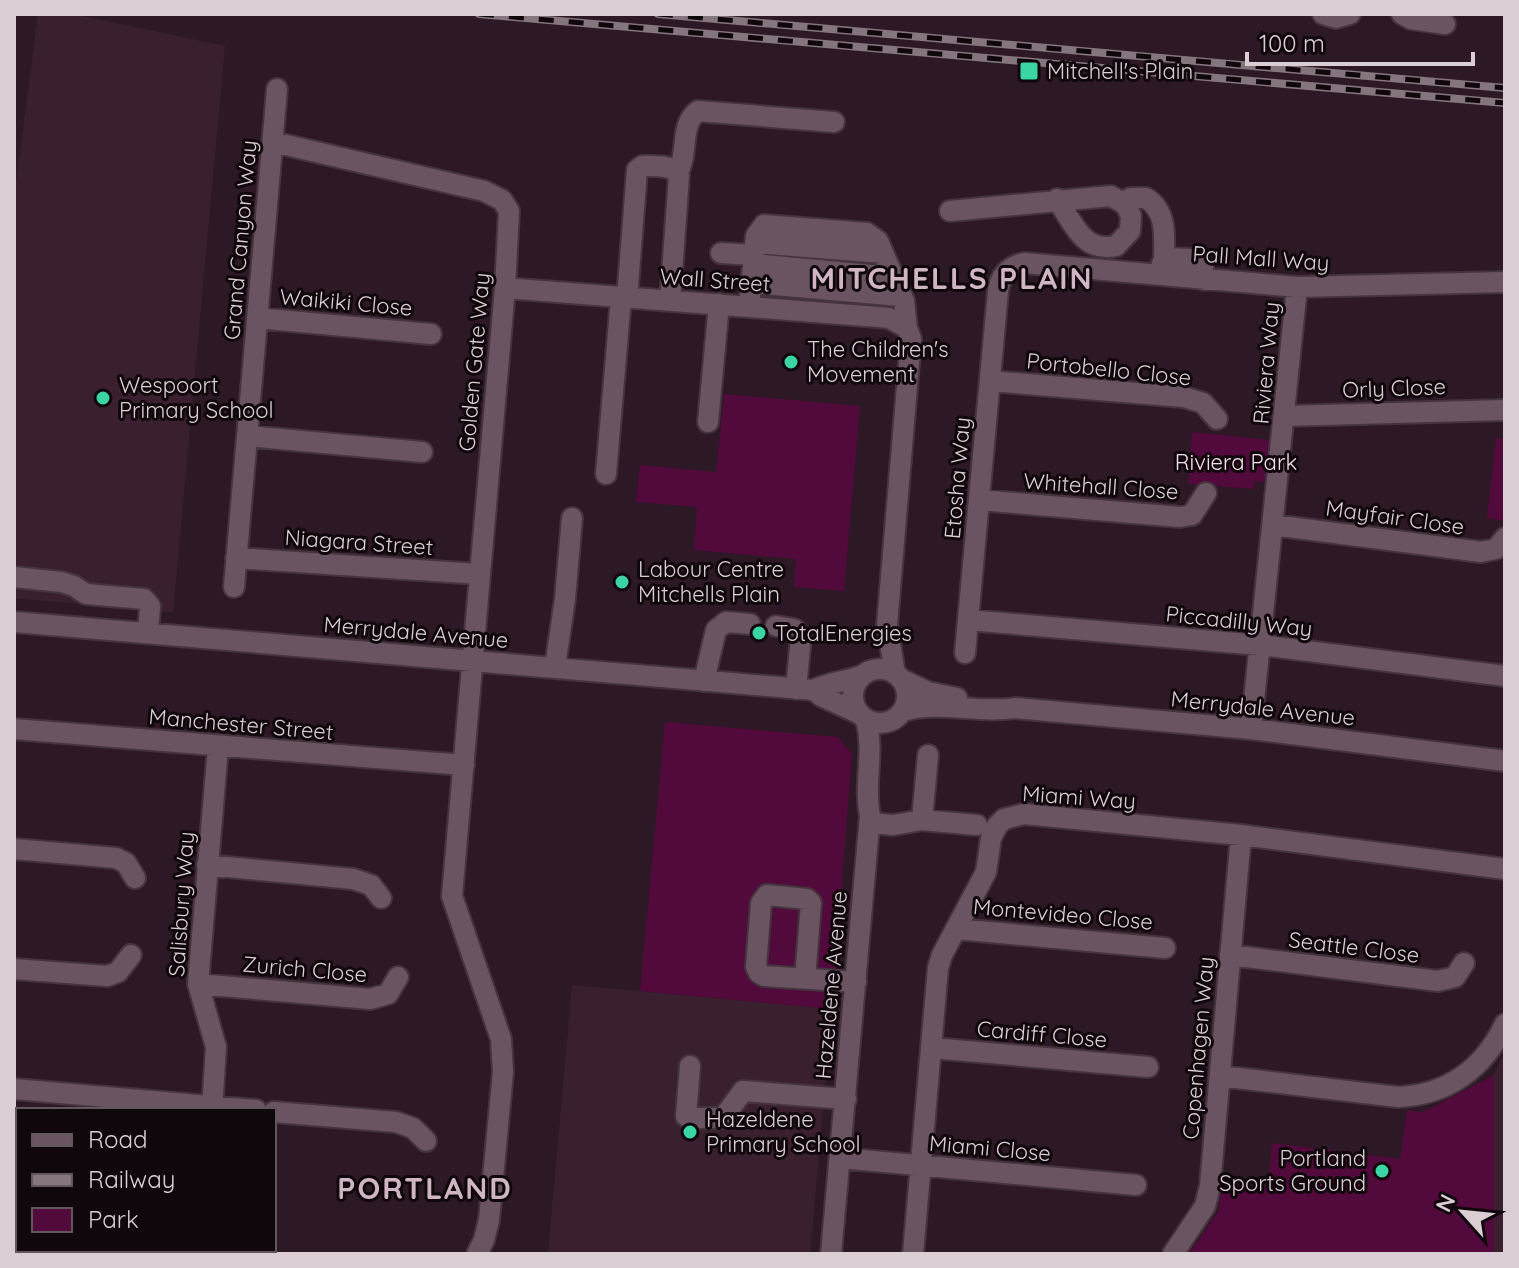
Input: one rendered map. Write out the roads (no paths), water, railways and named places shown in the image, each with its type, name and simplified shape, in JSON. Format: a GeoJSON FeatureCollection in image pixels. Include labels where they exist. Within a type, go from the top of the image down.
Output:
{"type":"FeatureCollection","features":[{"type":"Feature","properties":{"kind":"street"},"geometry":{"type":"LineString","coordinates":[[1323,14],[1336,18],[1350,14]]}},
{"type":"Feature","properties":{"kind":"street"},"geometry":{"type":"LineString","coordinates":[[1402,14],[1411,19],[1445,24]]}},
{"type":"Feature","properties":{"kind":"street","name":"Grand Canyon Way"},"geometry":{"type":"LineString","coordinates":[[234,587],[277,89]]}},
{"type":"Feature","properties":{"kind":"street"},"geometry":{"type":"LineString","coordinates":[[670,301],[678,172],[684,162],[688,123],[698,111],[834,122]]}},
{"type":"Feature","properties":{"kind":"street","name":"Golden Gate Way"},"geometry":{"type":"LineString","coordinates":[[273,142],[496,195],[502,200],[509,216],[452,896],[497,1022],[503,1058],[489,1220],[477,1254]]}},
{"type":"Feature","properties":{"kind":"street"},"geometry":{"type":"LineString","coordinates":[[606,474],[637,170],[648,166],[672,168],[678,172]]}},
{"type":"Feature","properties":{"kind":"street"},"geometry":{"type":"LineString","coordinates":[[950,211],[1057,199],[1111,196],[1123,202],[1131,216],[1130,231],[1116,246],[1100,248],[1085,240],[1057,199]]}},
{"type":"Feature","properties":{"kind":"street"},"geometry":{"type":"LineString","coordinates":[[1123,202],[1131,198],[1146,198],[1160,210],[1163,222],[1162,268]]}},
{"type":"Feature","properties":{"kind":"street"},"geometry":{"type":"LineString","coordinates":[[721,253],[890,270]]}},
{"type":"Feature","properties":{"kind":"street"},"geometry":{"type":"LineString","coordinates":[[754,258],[890,270]]}},
{"type":"Feature","properties":{"kind":"street"},"geometry":{"type":"LineString","coordinates":[[749,306],[754,258]]}},
{"type":"Feature","properties":{"kind":"street","name":"Pall Mall Way"},"geometry":{"type":"LineString","coordinates":[[1014,266],[1024,263],[1162,268],[1203,280],[1297,287],[1505,282]]}},
{"type":"Feature","properties":{"kind":"street","name":"Etosha Way"},"geometry":{"type":"LineString","coordinates":[[965,653],[999,285],[1004,274],[1014,266]]}},
{"type":"Feature","properties":{"kind":"street"},"geometry":{"type":"LineString","coordinates":[[887,625],[867,673],[854,690],[855,707],[863,716],[882,723],[900,714],[907,695],[898,676],[887,625],[909,334],[906,309],[890,270]]}},
{"type":"Feature","properties":{"kind":"street","name":"Riviera Way"},"geometry":{"type":"LineString","coordinates":[[1251,729],[1297,287]]}},
{"type":"Feature","properties":{"kind":"street","name":"Wall Street"},"geometry":{"type":"LineString","coordinates":[[505,288],[889,318],[909,334]]}},
{"type":"Feature","properties":{"kind":"street"},"geometry":{"type":"LineString","coordinates":[[708,422],[719,304]]}},
{"type":"Feature","properties":{"kind":"street","name":"Waikiki Close"},"geometry":{"type":"LineString","coordinates":[[257,318],[431,334]]}},
{"type":"Feature","properties":{"kind":"street","name":"Portobello Close"},"geometry":{"type":"LineString","coordinates":[[990,381],[1184,397],[1203,403],[1217,419]]}},
{"type":"Feature","properties":{"kind":"street","name":"Orly Close"},"geometry":{"type":"LineString","coordinates":[[1285,416],[1505,410]]}},
{"type":"Feature","properties":{"kind":"street"},"geometry":{"type":"LineString","coordinates":[[247,436],[422,452]]}},
{"type":"Feature","properties":{"kind":"street","name":"Whitehall Close"},"geometry":{"type":"LineString","coordinates":[[979,500],[1187,517],[1199,508],[1206,493]]}},
{"type":"Feature","properties":{"kind":"street"},"geometry":{"type":"LineString","coordinates":[[555,667],[572,518]]}},
{"type":"Feature","properties":{"kind":"street","name":"Mayfair Close"},"geometry":{"type":"LineString","coordinates":[[1273,525],[1481,552],[1496,549],[1505,538]]}},
{"type":"Feature","properties":{"kind":"street","name":"Niagara Street"},"geometry":{"type":"LineString","coordinates":[[236,558],[479,574]]}},
{"type":"Feature","properties":{"kind":"street"},"geometry":{"type":"LineString","coordinates":[[14,577],[61,582],[86,594],[144,599],[150,606],[148,633]]}},
{"type":"Feature","properties":{"kind":"street","name":"Piccadilly Way"},"geometry":{"type":"LineString","coordinates":[[968,620],[1260,645],[1505,676]]}},
{"type":"Feature","properties":{"kind":"street","name":"Merrydale Avenue"},"geometry":{"type":"LineString","coordinates":[[14,622],[805,690],[832,699],[863,716]]}},
{"type":"Feature","properties":{"kind":"street"},"geometry":{"type":"LineString","coordinates":[[704,681],[716,630],[726,622],[750,624]]}},
{"type":"Feature","properties":{"kind":"street"},"geometry":{"type":"LineString","coordinates":[[776,626],[794,629],[801,637],[805,690]]}},
{"type":"Feature","properties":{"kind":"street"},"geometry":{"type":"LineString","coordinates":[[867,673],[887,670],[898,676]]}},
{"type":"Feature","properties":{"kind":"street","name":"Merrydale Avenue"},"geometry":{"type":"LineString","coordinates":[[805,690],[849,682],[867,673]]}},
{"type":"Feature","properties":{"kind":"street","name":"Merrydale Avenue"},"geometry":{"type":"LineString","coordinates":[[898,676],[944,696],[1001,703],[1015,708],[1251,729],[1505,761]]}},
{"type":"Feature","properties":{"kind":"street","name":"Merrydale Avenue"},"geometry":{"type":"LineString","coordinates":[[900,714],[925,707],[1000,711],[1015,708]]}},
{"type":"Feature","properties":{"kind":"street","name":"Hazeldene Avenue"},"geometry":{"type":"LineString","coordinates":[[831,1254],[870,820],[875,806],[882,751],[900,714]]}},
{"type":"Feature","properties":{"kind":"street","name":"Hazeldene Avenue"},"geometry":{"type":"LineString","coordinates":[[863,716],[871,752],[867,804],[870,820]]}},
{"type":"Feature","properties":{"kind":"street","name":"Manchester Street"},"geometry":{"type":"LineString","coordinates":[[14,729],[464,765]]}},
{"type":"Feature","properties":{"kind":"street","name":"Salisbury Way"},"geometry":{"type":"LineString","coordinates":[[212,1108],[216,1047],[198,984],[218,747]]}},
{"type":"Feature","properties":{"kind":"street"},"geometry":{"type":"LineString","coordinates":[[922,820],[928,755]]}},
{"type":"Feature","properties":{"kind":"street","name":"Miami Way"},"geometry":{"type":"LineString","coordinates":[[913,1254],[938,968],[986,872],[993,832],[1004,819],[1014,815],[1241,835],[1505,869]]}},
{"type":"Feature","properties":{"kind":"street"},"geometry":{"type":"LineString","coordinates":[[870,820],[893,825],[922,820],[977,825]]}},
{"type":"Feature","properties":{"kind":"street","name":"Copenhagen Way"},"geometry":{"type":"LineString","coordinates":[[1173,1254],[1197,1221],[1208,1196],[1241,835]]}},
{"type":"Feature","properties":{"kind":"street"},"geometry":{"type":"LineString","coordinates":[[14,849],[116,858],[131,869],[135,878]]}},
{"type":"Feature","properties":{"kind":"street"},"geometry":{"type":"LineString","coordinates":[[207,865],[353,879],[371,885],[381,898]]}},
{"type":"Feature","properties":{"kind":"street","name":"Montevideo Close"},"geometry":{"type":"LineString","coordinates":[[956,929],[1165,948]]}},
{"type":"Feature","properties":{"kind":"street"},"geometry":{"type":"LineString","coordinates":[[14,969],[107,976],[118,972],[131,955]]}},
{"type":"Feature","properties":{"kind":"street","name":"Seattle Close"},"geometry":{"type":"LineString","coordinates":[[1230,955],[1438,981],[1455,977],[1464,963]]}},
{"type":"Feature","properties":{"kind":"street","name":"Zurich Close"},"geometry":{"type":"LineString","coordinates":[[198,984],[370,999],[388,994],[398,977]]}},
{"type":"Feature","properties":{"kind":"street"},"geometry":{"type":"LineString","coordinates":[[805,979],[856,982]]}},
{"type":"Feature","properties":{"kind":"street"},"geometry":{"type":"LineString","coordinates":[[1220,1076],[1398,1097],[1424,1094],[1454,1082],[1479,1064],[1505,1024]]}},
{"type":"Feature","properties":{"kind":"street","name":"Cardiff Close"},"geometry":{"type":"LineString","coordinates":[[932,1048],[1148,1067]]}},
{"type":"Feature","properties":{"kind":"street"},"geometry":{"type":"LineString","coordinates":[[690,1066],[686,1116],[689,1118],[723,1118],[741,1091],[846,1099]]}},
{"type":"Feature","properties":{"kind":"street"},"geometry":{"type":"LineString","coordinates":[[14,1089],[212,1108]]}},
{"type":"Feature","properties":{"kind":"street"},"geometry":{"type":"LineString","coordinates":[[276,1112],[396,1122],[413,1128],[426,1141]]}},
{"type":"Feature","properties":{"kind":"street","name":"Miami Close"},"geometry":{"type":"LineString","coordinates":[[840,1158],[1136,1185]]}},
{"type":"Feature","properties":{"kind":"railway"},"geometry":{"type":"LineString","coordinates":[[479,14],[1505,103]]}},
{"type":"Feature","properties":{"kind":"railway"},"geometry":{"type":"LineString","coordinates":[[658,14],[1505,88]]}},
{"type":"Feature","properties":{"kind":"place","name":"Mitchell's Plain"},"geometry":{"type":"Point","coordinates":[1029,71]}},
{"type":"Feature","properties":{"kind":"place","name":"The Children's Movement"},"geometry":{"type":"Point","coordinates":[791,362]}},
{"type":"Feature","properties":{"kind":"place","name":"Wespoort Primary School"},"geometry":{"type":"Point","coordinates":[103,398]}},
{"type":"Feature","properties":{"kind":"place","name":"Labour Centre Mitchells Plain"},"geometry":{"type":"Point","coordinates":[622,582]}},
{"type":"Feature","properties":{"kind":"place","name":"TotalEnergies"},"geometry":{"type":"Point","coordinates":[759,633]}},
{"type":"Feature","properties":{"kind":"place","name":"Hazeldene Primary School"},"geometry":{"type":"Point","coordinates":[690,1132]}},
{"type":"Feature","properties":{"kind":"place","name":"Portland Sports Ground"},"geometry":{"type":"Point","coordinates":[1382,1171]}},
{"type":"Feature","properties":{"kind":"district","name":"MITCHELLS PLAIN"},"geometry":{"type":"Point","coordinates":[952,278]}},
{"type":"Feature","properties":{"kind":"district","name":"PORTLAND"},"geometry":{"type":"Point","coordinates":[425,1188]}},
{"type":"Feature","properties":{"kind":"park label","name":"Riviera Park"},"geometry":{"type":"Point","coordinates":[1236,462]}}]}
